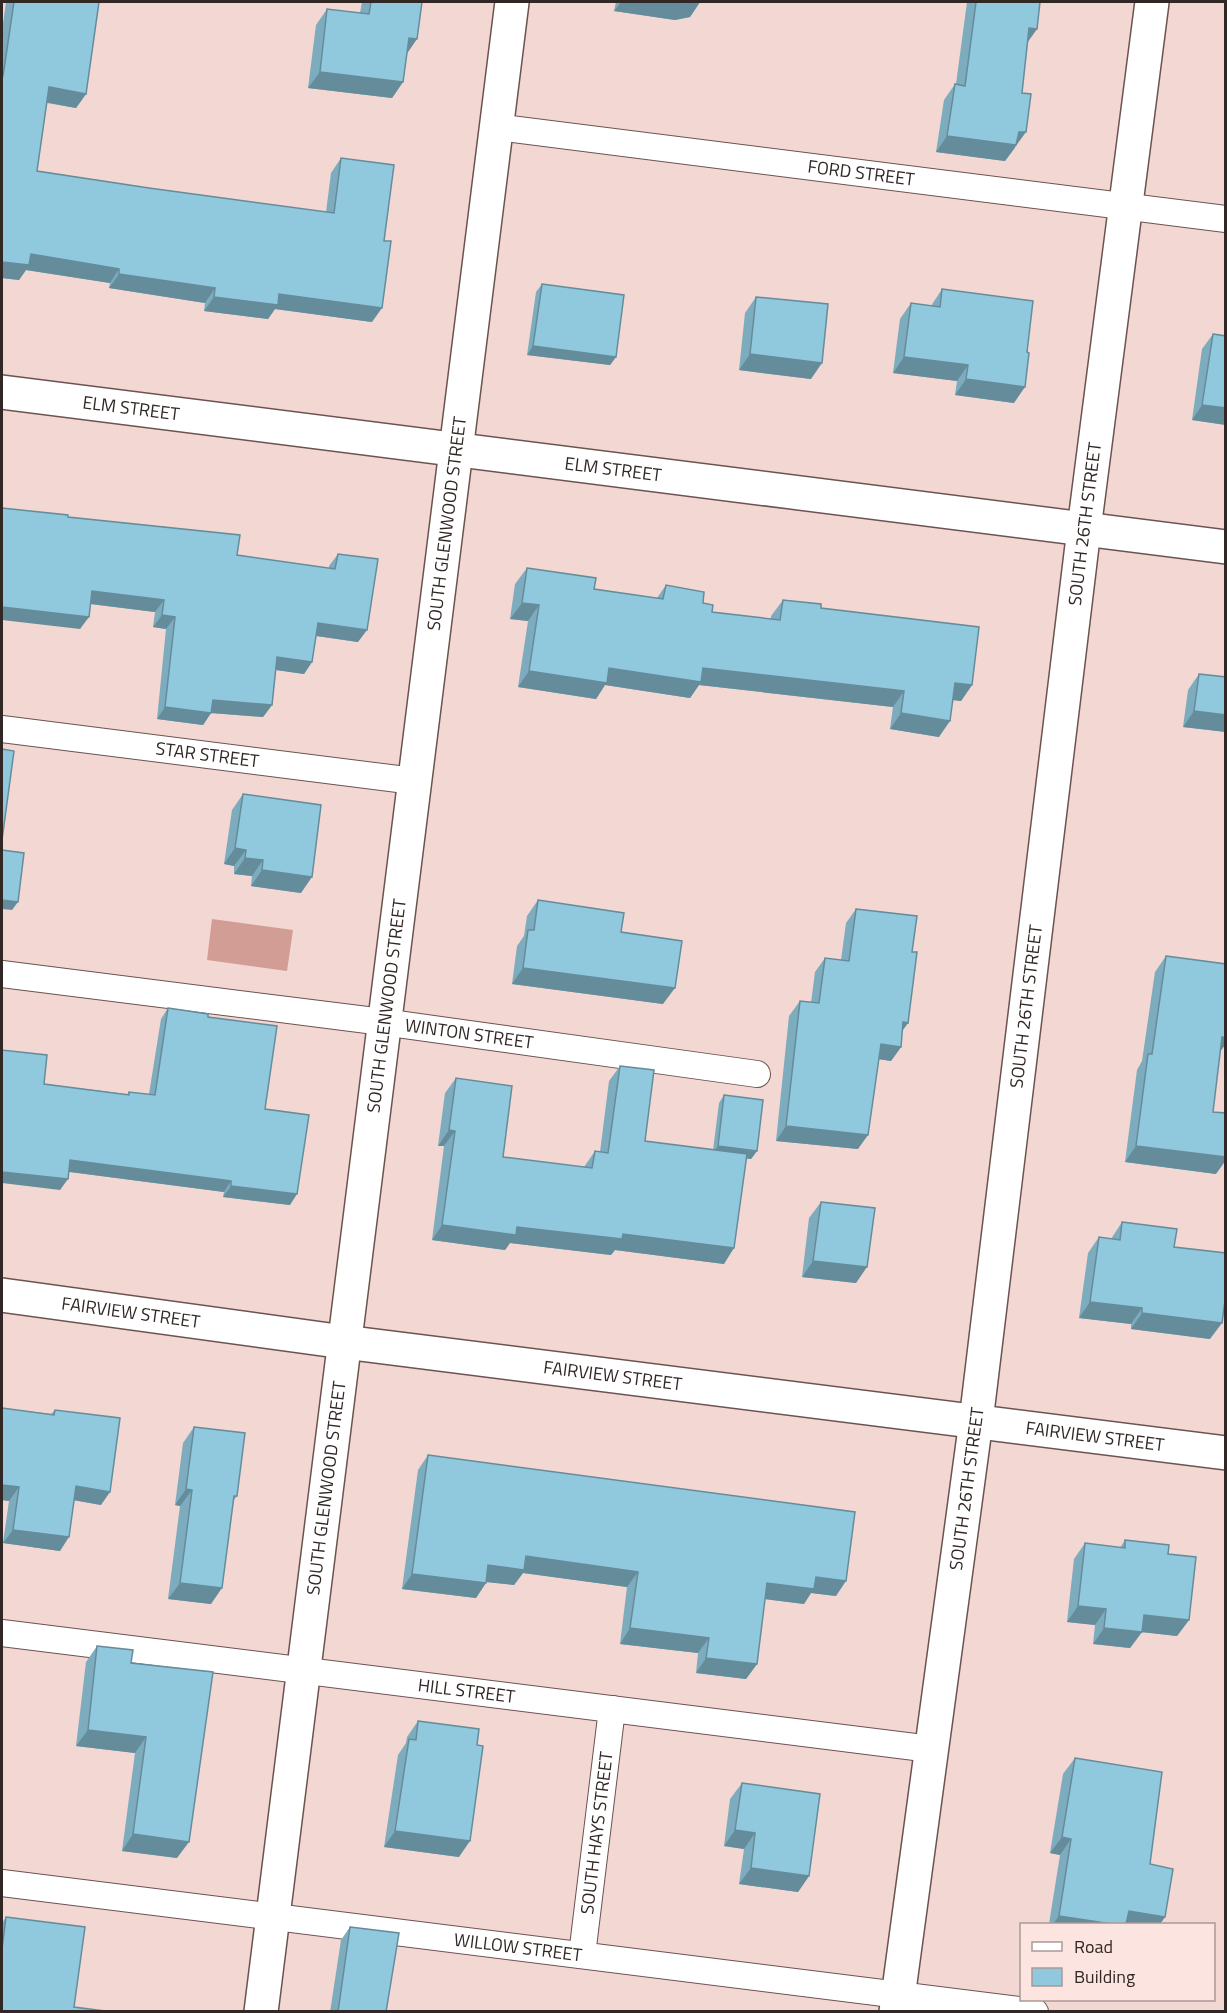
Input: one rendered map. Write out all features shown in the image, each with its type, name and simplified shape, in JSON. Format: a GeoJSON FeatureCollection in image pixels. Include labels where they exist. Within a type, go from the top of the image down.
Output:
{"type":"FeatureCollection","features":[{"type":"Feature","properties":{"kind":"street","name":"SOUTH GLENWOOD STREET"},"geometry":{"type":"LineString","coordinates":[[261,2012],[512,2]]}},
{"type":"Feature","properties":{"kind":"street","name":"SOUTH 26TH STREET"},"geometry":{"type":"LineString","coordinates":[[897,2003],[976,1421],[1084,529],[1152,2]]}},
{"type":"Feature","properties":{"kind":"street","name":"ELM STREET"},"geometry":{"type":"LineString","coordinates":[[2,392],[1226,546]]}},
{"type":"Feature","properties":{"kind":"street","name":"FAIRVIEW STREET"},"geometry":{"type":"LineString","coordinates":[[2,1295],[344,1342],[1226,1453]]}},
{"type":"Feature","properties":{"kind":"lane","name":"FORD STREET"},"geometry":{"type":"LineString","coordinates":[[496,127],[1226,219]]}},
{"type":"Feature","properties":{"kind":"lane","name":"STAR STREET"},"geometry":{"type":"LineString","coordinates":[[2,729],[414,781]]}},
{"type":"Feature","properties":{"kind":"lane","name":"WINTON STREET"},"geometry":{"type":"LineString","coordinates":[[2,975],[383,1023],[757,1074]]}},
{"type":"Feature","properties":{"kind":"lane","name":"HILL STREET"},"geometry":{"type":"LineString","coordinates":[[2,1633],[931,1749]]}},
{"type":"Feature","properties":{"kind":"lane","name":"SOUTH HAYS STREET"},"geometry":{"type":"LineString","coordinates":[[582,1955],[612,1709]]}},
{"type":"Feature","properties":{"kind":"lane","name":"WILLOW STREET"},"geometry":{"type":"LineString","coordinates":[[2,1883],[582,1955],[897,2003],[1035,2012]]}},
{"type":"Feature","properties":{"kind":"shaded area"},"geometry":{"type":"Polygon","coordinates":[[[212,919],[293,930],[287,971],[207,960],[212,919]]]}},
{"type":"Feature","properties":{"kind":"building"},"geometry":{"type":"Polygon","coordinates":[[[14,2],[99,2],[86,94],[49,87],[37,171],[334,213],[341,158],[394,165],[384,241],[391,241],[382,308],[279,294],[278,305],[214,297],[215,288],[119,274],[119,269],[31,254],[29,265],[2,262],[2,76],[14,2]]]}},
{"type":"Feature","properties":{"kind":"building"},"geometry":{"type":"Polygon","coordinates":[[[371,2],[422,2],[417,39],[409,38],[403,82],[320,72],[327,9],[369,14],[371,2]]]}},
{"type":"Feature","properties":{"kind":"building"},"geometry":{"type":"Polygon","coordinates":[[[669,2],[697,2],[686,4],[669,2]]]}},
{"type":"Feature","properties":{"kind":"building"},"geometry":{"type":"Polygon","coordinates":[[[976,2],[1040,2],[1037,29],[1029,28],[1022,93],[1031,94],[1026,132],[1019,132],[1016,145],[947,136],[955,84],[965,86],[976,2]]]}},
{"type":"Feature","properties":{"kind":"building"},"geometry":{"type":"Polygon","coordinates":[[[542,284],[624,295],[616,357],[533,346],[542,284]]]}},
{"type":"Feature","properties":{"kind":"building"},"geometry":{"type":"Polygon","coordinates":[[[942,289],[1033,301],[1025,387],[966,379],[968,365],[904,357],[911,303],[940,307],[942,289]]]}},
{"type":"Feature","properties":{"kind":"building"},"geometry":{"type":"Polygon","coordinates":[[[756,297],[828,304],[822,363],[750,354],[756,297]]]}},
{"type":"Feature","properties":{"kind":"building"},"geometry":{"type":"Polygon","coordinates":[[[1213,334],[1226,336],[1226,408],[1202,405],[1213,334]]]}},
{"type":"Feature","properties":{"kind":"building"},"geometry":{"type":"Polygon","coordinates":[[[2,508],[240,535],[237,555],[335,569],[338,554],[378,559],[367,630],[318,623],[312,662],[277,657],[272,705],[213,700],[211,713],[165,707],[175,617],[162,615],[164,600],[92,591],[89,617],[2,607],[2,508]]]}},
{"type":"Feature","properties":{"kind":"building"},"geometry":{"type":"Polygon","coordinates":[[[527,568],[596,578],[594,589],[663,599],[666,585],[704,592],[703,603],[713,605],[712,612],[780,620],[783,600],[821,604],[821,608],[979,627],[972,685],[955,683],[950,721],[901,713],[904,691],[703,668],[701,682],[609,668],[607,683],[529,671],[539,605],[522,603],[527,568]]]}},
{"type":"Feature","properties":{"kind":"building"},"geometry":{"type":"Polygon","coordinates":[[[1199,674],[1226,677],[1226,715],[1194,711],[1199,674]]]}},
{"type":"Feature","properties":{"kind":"building"},"geometry":{"type":"Polygon","coordinates":[[[2,749],[14,751],[2,840],[2,749]]]}},
{"type":"Feature","properties":{"kind":"building"},"geometry":{"type":"Polygon","coordinates":[[[243,794],[321,805],[312,877],[262,870],[263,860],[245,858],[246,850],[235,848],[243,794]]]}},
{"type":"Feature","properties":{"kind":"building"},"geometry":{"type":"Polygon","coordinates":[[[2,850],[24,853],[18,902],[2,900],[2,850]]]}},
{"type":"Feature","properties":{"kind":"building"},"geometry":{"type":"Polygon","coordinates":[[[538,900],[624,913],[621,932],[682,941],[675,988],[523,968],[528,930],[534,930],[538,900]]]}},
{"type":"Feature","properties":{"kind":"building"},"geometry":{"type":"Polygon","coordinates":[[[856,909],[917,916],[912,952],[917,952],[908,1023],[903,1022],[901,1047],[881,1044],[868,1135],[786,1126],[800,1001],[819,1003],[825,958],[849,961],[856,909]]]}},
{"type":"Feature","properties":{"kind":"building"},"geometry":{"type":"Polygon","coordinates":[[[1166,956],[1226,964],[1226,1038],[1222,1037],[1213,1112],[1226,1113],[1226,1157],[1136,1146],[1148,1054],[1152,1054],[1166,956]]]}},
{"type":"Feature","properties":{"kind":"building"},"geometry":{"type":"Polygon","coordinates":[[[168,1008],[208,1014],[208,1017],[277,1026],[265,1109],[309,1115],[297,1194],[231,1186],[231,1181],[70,1160],[68,1179],[2,1172],[2,1050],[47,1055],[44,1084],[129,1095],[129,1092],[155,1095],[168,1008]]]}},
{"type":"Feature","properties":{"kind":"building"},"geometry":{"type":"Polygon","coordinates":[[[620,1066],[654,1070],[645,1141],[747,1154],[734,1248],[623,1234],[622,1239],[517,1227],[516,1235],[442,1225],[455,1131],[449,1130],[456,1078],[512,1086],[503,1157],[592,1168],[595,1151],[608,1153],[620,1066]]]}},
{"type":"Feature","properties":{"kind":"building"},"geometry":{"type":"Polygon","coordinates":[[[724,1095],[763,1100],[757,1151],[718,1146],[724,1095]]]}},
{"type":"Feature","properties":{"kind":"building"},"geometry":{"type":"Polygon","coordinates":[[[821,1202],[875,1208],[867,1267],[813,1261],[821,1202]]]}},
{"type":"Feature","properties":{"kind":"building"},"geometry":{"type":"Polygon","coordinates":[[[1122,1222],[1177,1229],[1174,1247],[1226,1253],[1226,1293],[1222,1323],[1142,1313],[1142,1308],[1090,1302],[1099,1237],[1120,1240],[1122,1222]]]}},
{"type":"Feature","properties":{"kind":"building"},"geometry":{"type":"Polygon","coordinates":[[[2,1408],[54,1415],[55,1410],[120,1418],[110,1492],[76,1486],[69,1537],[13,1530],[19,1487],[2,1485],[2,1408]]]}},
{"type":"Feature","properties":{"kind":"building"},"geometry":{"type":"Polygon","coordinates":[[[194,1427],[245,1433],[222,1588],[180,1583],[192,1490],[186,1489],[194,1427]]]}},
{"type":"Feature","properties":{"kind":"building"},"geometry":{"type":"Polygon","coordinates":[[[428,1455],[855,1512],[846,1581],[816,1577],[814,1589],[767,1583],[757,1664],[706,1658],[709,1638],[630,1628],[638,1572],[526,1556],[524,1570],[488,1565],[486,1583],[412,1574],[428,1455]]]}},
{"type":"Feature","properties":{"kind":"building"},"geometry":{"type":"Polygon","coordinates":[[[1125,1540],[1169,1545],[1168,1554],[1196,1557],[1189,1620],[1144,1615],[1142,1632],[1104,1628],[1106,1609],[1078,1606],[1085,1543],[1125,1548],[1125,1540]]]}},
{"type":"Feature","properties":{"kind":"building"},"geometry":{"type":"Polygon","coordinates":[[[97,1646],[133,1650],[131,1663],[213,1672],[189,1842],[133,1834],[146,1737],[88,1730],[97,1646]]]}},
{"type":"Feature","properties":{"kind":"building"},"geometry":{"type":"Polygon","coordinates":[[[418,1721],[479,1729],[477,1745],[483,1746],[470,1841],[395,1831],[409,1739],[416,1740],[418,1721]]]}},
{"type":"Feature","properties":{"kind":"building"},"geometry":{"type":"Polygon","coordinates":[[[1075,1758],[1162,1772],[1150,1864],[1173,1869],[1165,1917],[1129,1911],[1126,1923],[1105,1923],[1059,1916],[1071,1839],[1062,1837],[1075,1758]]]}},
{"type":"Feature","properties":{"kind":"building"},"geometry":{"type":"Polygon","coordinates":[[[742,1783],[820,1794],[809,1876],[751,1868],[755,1833],[735,1830],[742,1783]]]}},
{"type":"Feature","properties":{"kind":"building"},"geometry":{"type":"Polygon","coordinates":[[[6,1917],[85,1927],[74,2007],[113,2012],[2,2012],[2,1949],[6,1917]]]}},
{"type":"Feature","properties":{"kind":"building"},"geometry":{"type":"Polygon","coordinates":[[[350,1927],[399,1933],[386,2012],[338,2012],[350,1927]]]}}]}
